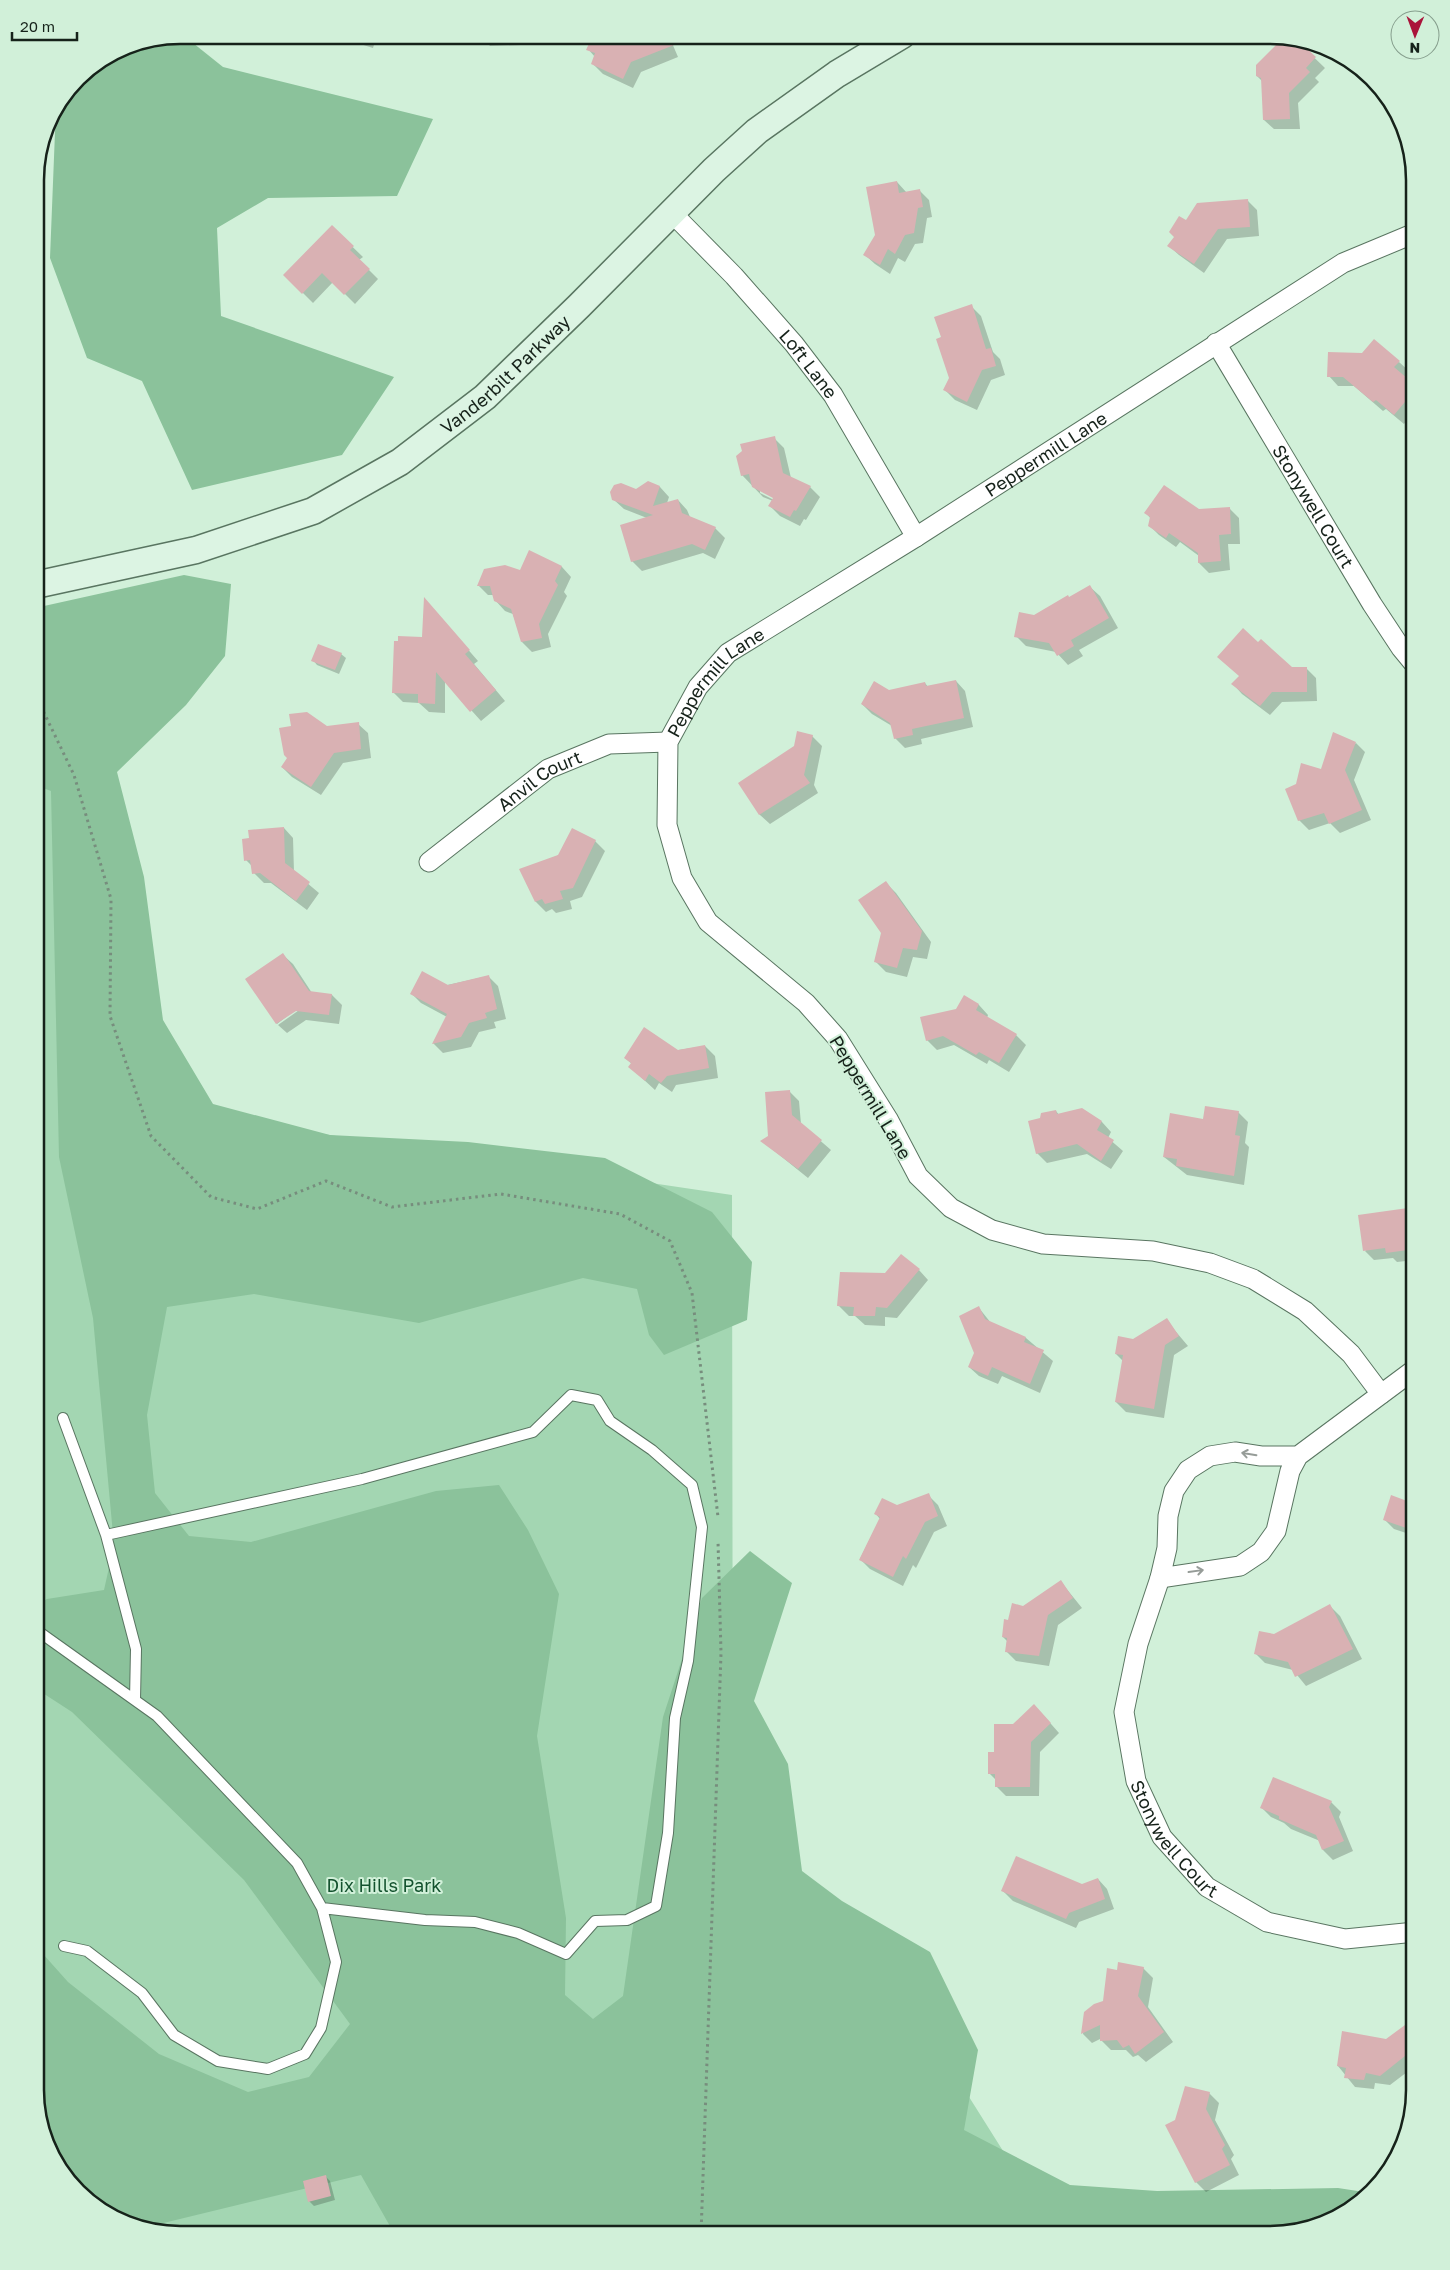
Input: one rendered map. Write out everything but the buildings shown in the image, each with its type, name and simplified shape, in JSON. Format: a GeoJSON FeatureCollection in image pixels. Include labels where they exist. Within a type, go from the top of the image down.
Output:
{"type":"FeatureCollection","features":[{"type":"Feature","properties":{"kind":"main road","name":"Vanderbilt Parkway"},"geometry":{"type":"LineString","coordinates":[[44,583],[196,550],[304,514],[400,462],[485,397],[579,306],[714,170],[775,116],[837,74],[887,44]]}},
{"type":"Feature","properties":{"kind":"street","name":"Loft Lane"},"geometry":{"type":"LineString","coordinates":[[671,212],[734,276],[794,344],[833,395],[916,537]]}},
{"type":"Feature","properties":{"kind":"street","name":"Peppermill Lane"},"geometry":{"type":"LineString","coordinates":[[1382,1394],[1351,1354],[1306,1310],[1253,1279],[1210,1263],[1153,1251],[1042,1244],[992,1230],[951,1208],[918,1176],[888,1119],[838,1039],[806,1003],[708,922],[682,878],[666,824],[668,742],[698,687],[728,652],[916,537],[1343,263],[1406,237]]}},
{"type":"Feature","properties":{"kind":"street","name":"Stonywell Court"},"geometry":{"type":"LineString","coordinates":[[1216,343],[1372,604],[1406,655]]}},
{"type":"Feature","properties":{"kind":"street","name":"Anvil Court"},"geometry":{"type":"LineString","coordinates":[[429,862],[548,769],[609,744],[668,742]]}},
{"type":"Feature","properties":{"kind":"street"},"geometry":{"type":"LineString","coordinates":[[1160,1578],[1240,1566],[1262,1552],[1276,1531],[1290,1472],[1298,1456],[1406,1376]]}},
{"type":"Feature","properties":{"kind":"street","name":"Stonywell Court"},"geometry":{"type":"LineString","coordinates":[[1298,1456],[1261,1456],[1235,1452],[1210,1456],[1188,1470],[1174,1491],[1168,1516],[1167,1548],[1160,1578],[1138,1644],[1124,1712],[1136,1781],[1162,1837],[1207,1887],[1267,1922],[1345,1939],[1406,1933]]}},
{"type":"Feature","properties":{"kind":"lane"},"geometry":{"type":"LineString","coordinates":[[106,1535],[362,1479],[533,1432],[571,1395],[597,1400],[610,1421],[652,1450],[692,1485],[702,1527],[688,1661],[674,1718],[668,1833],[656,1906],[627,1920],[595,1921],[566,1954],[518,1933],[475,1922],[425,1920],[322,1908]]}},
{"type":"Feature","properties":{"kind":"lane"},"geometry":{"type":"LineString","coordinates":[[63,1418],[106,1535],[136,1649],[135,1700]]}},
{"type":"Feature","properties":{"kind":"lane"},"geometry":{"type":"LineString","coordinates":[[44,1635],[157,1716],[297,1863],[322,1908],[336,1962],[321,2028],[305,2054],[268,2070],[218,2061],[174,2035],[142,1993],[87,1951],[64,1946]]}},
{"type":"Feature","properties":{"kind":"path"},"geometry":{"type":"LineString","coordinates":[[44,713],[74,775],[111,899],[110,1016],[151,1136],[211,1198],[257,1209],[326,1181],[392,1207],[501,1194],[620,1214],[670,1240],[692,1293],[718,1526]]}},
{"type":"Feature","properties":{"kind":"path"},"geometry":{"type":"LineString","coordinates":[[701,2226],[721,1653],[718,1536]]}},
{"type":"Feature","properties":{"kind":"green space"},"geometry":{"type":"Polygon","coordinates":[[[194,44],[223,67],[433,119],[397,196],[268,198],[217,228],[221,316],[394,377],[342,455],[192,490],[142,381],[87,358],[50,258],[55,126],[72,97],[90,78],[112,62],[136,51],[162,45],[194,44]]]}},
{"type":"Feature","properties":{"kind":"green space","name":"Dix Hills Park"},"geometry":{"type":"Polygon","coordinates":[[[184,575],[231,584],[225,656],[186,705],[117,772],[144,877],[163,1020],[213,1104],[330,1135],[468,1142],[605,1158],[712,1212],[752,1262],[747,1320],[664,1355],[649,1335],[637,1289],[583,1278],[419,1323],[254,1294],[167,1307],[147,1415],[155,1493],[189,1536],[251,1542],[436,1491],[499,1485],[528,1530],[559,1594],[537,1736],[566,1918],[565,1995],[593,2019],[623,1996],[663,1717],[702,1598],[750,1551],[792,1583],[754,1701],[788,1764],[802,1871],[842,1901],[930,1952],[978,2050],[964,2130],[1070,2185],[1157,2191],[1338,2188],[1360,2192],[1346,2203],[1314,2219],[1288,2225],[1270,2226],[390,2226],[361,2175],[157,2224],[136,2219],[120,2212],[104,2203],[78,2180],[58,2150],[46,2117],[44,2099],[44,1955],[68,1982],[159,2054],[248,2092],[309,2077],[350,2024],[244,1880],[72,1712],[44,1694],[44,1600],[104,1590],[114,1545],[93,1318],[59,1157],[51,791],[44,788],[44,606],[184,575]]]}},
{"type":"Feature","properties":{"kind":"green space","name":"Dix Hills Park"},"geometry":{"type":"Polygon","coordinates":[[[44,641],[88,730],[168,1111],[732,1195],[733,1896],[937,2046],[1050,2226],[171,2226],[153,2224],[136,2219],[104,2203],[78,2180],[67,2166],[51,2134],[46,2117],[44,2099],[44,641]]]}}]}
